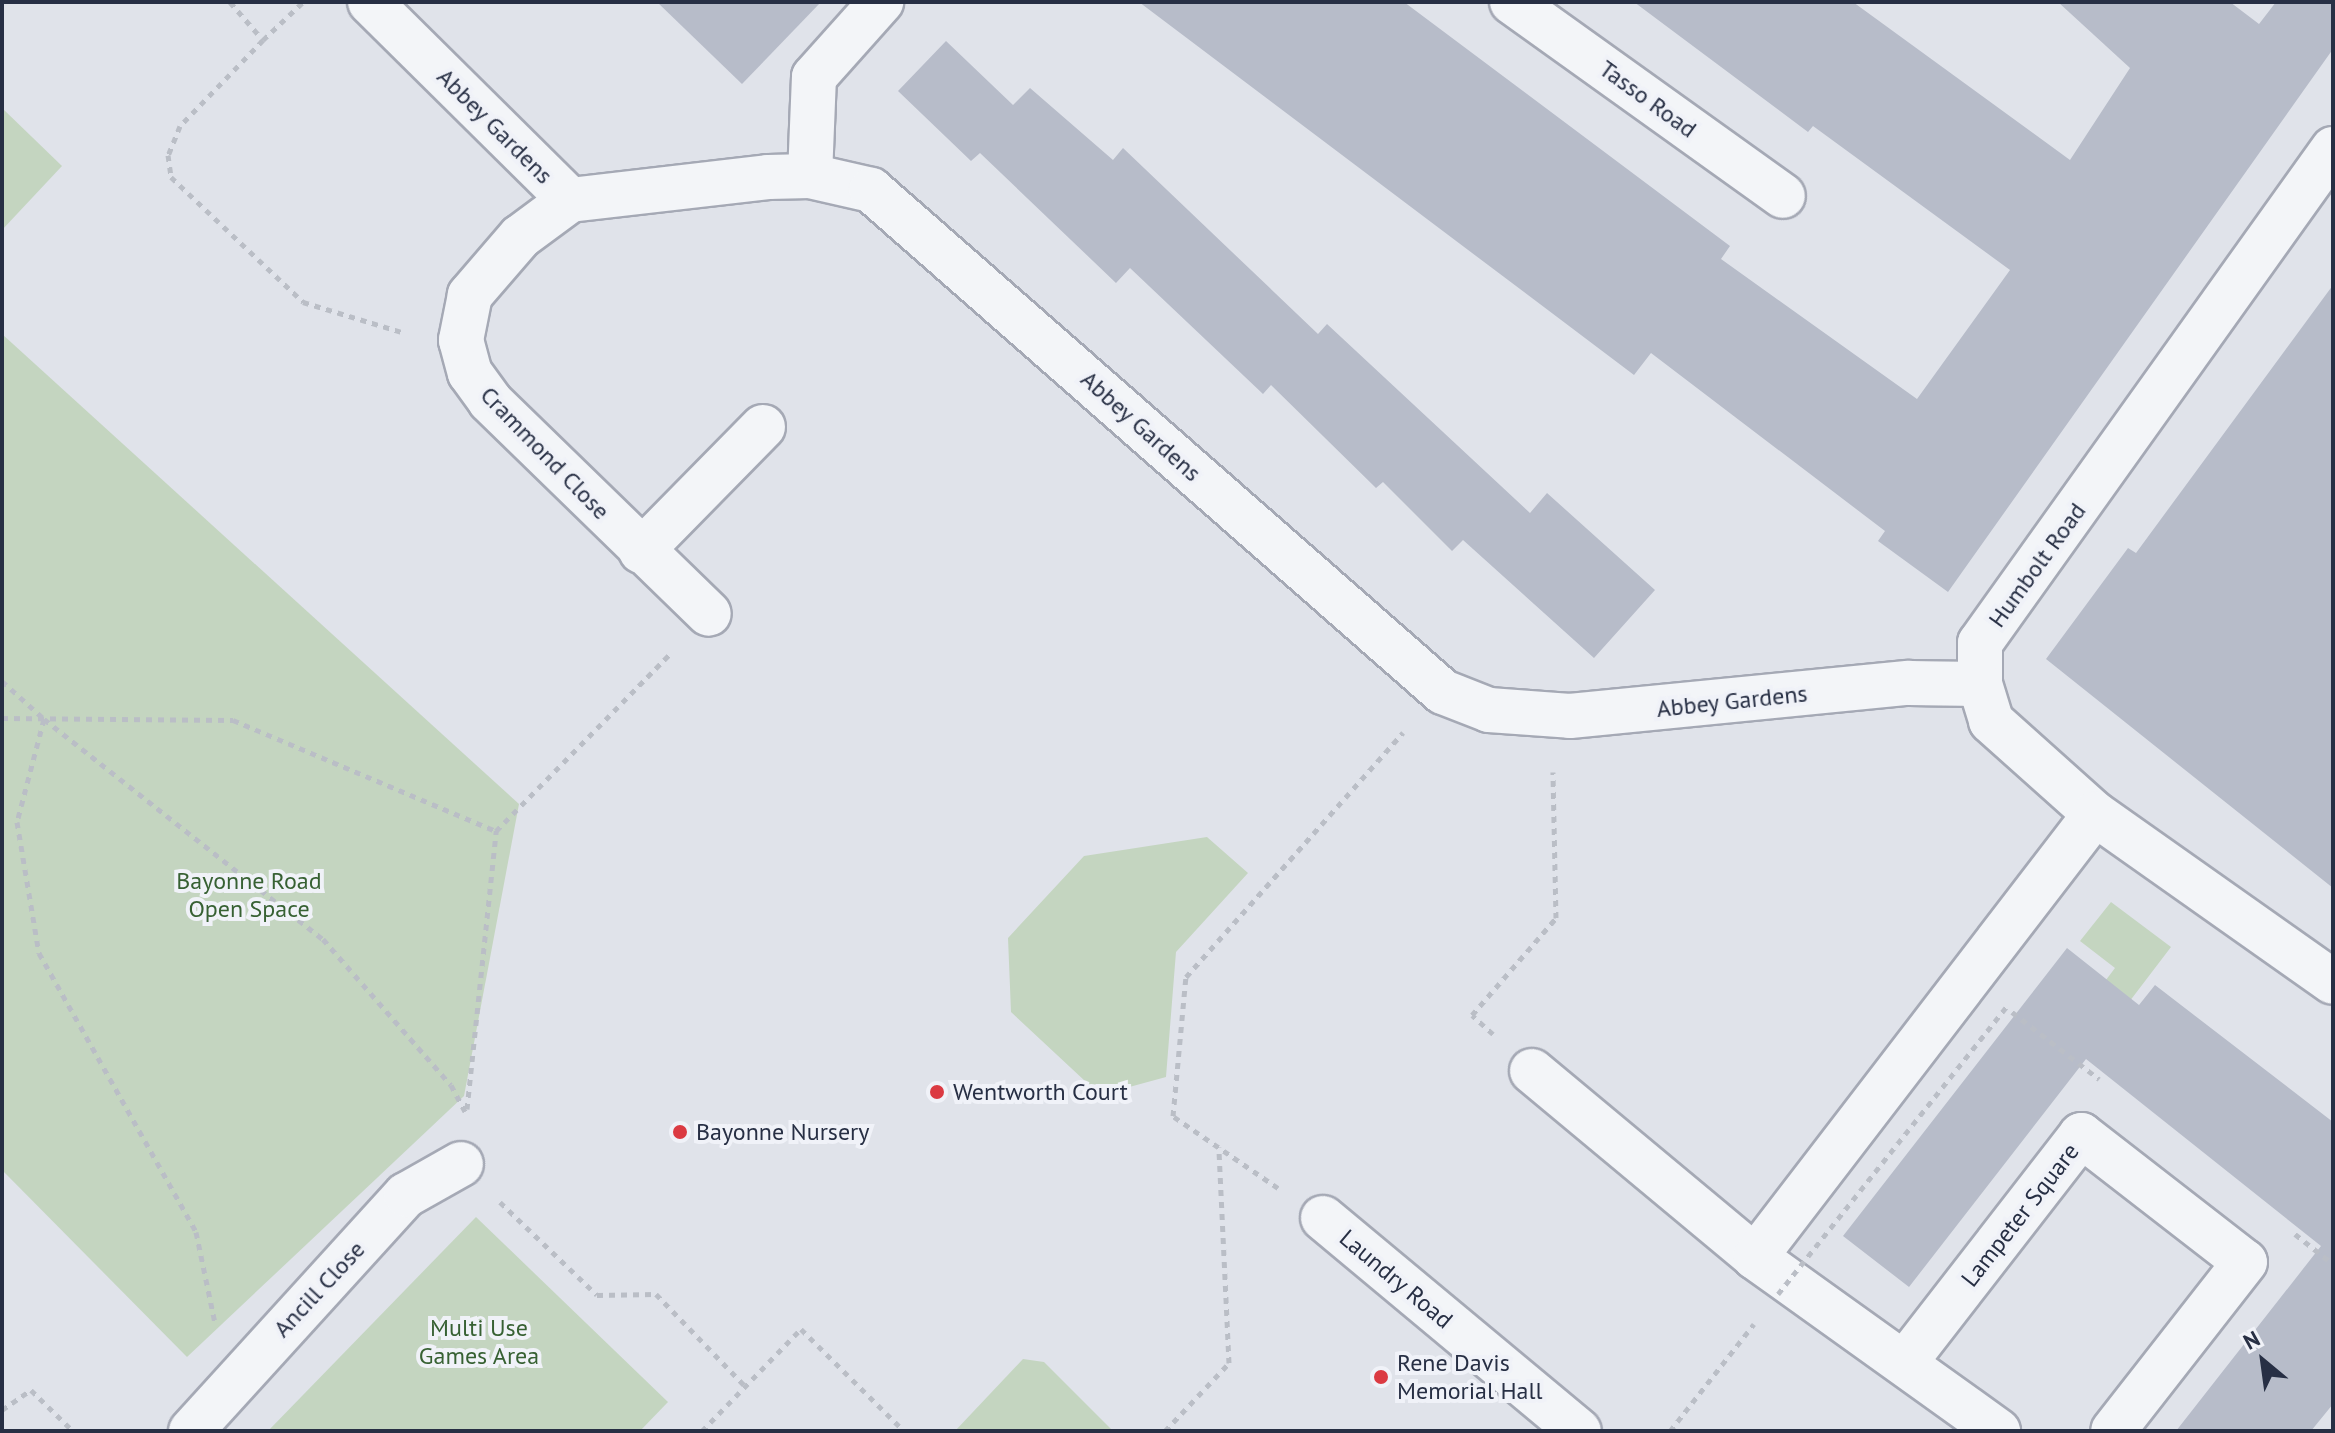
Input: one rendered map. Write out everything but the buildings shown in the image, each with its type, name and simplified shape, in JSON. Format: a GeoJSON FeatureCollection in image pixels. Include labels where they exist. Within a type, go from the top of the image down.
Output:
{"type":"FeatureCollection","features":[{"type":"Feature","properties":{"kind":"street","name":"Abbey Gardens"},"geometry":{"type":"LineString","coordinates":[[370,2],[570,200],[647,187],[810,176],[871,190],[1443,692],[1489,710],[1552,715],[1909,683],[1980,684]]}},
{"type":"Feature","properties":{"kind":"street"},"geometry":{"type":"LineString","coordinates":[[810,176],[814,77],[881,2]]}},
{"type":"Feature","properties":{"kind":"street","name":"Tasso Road"},"geometry":{"type":"LineString","coordinates":[[1512,2],[1783,196]]}},
{"type":"Feature","properties":{"kind":"street","name":"Humbolt Road"},"geometry":{"type":"LineString","coordinates":[[2333,149],[1980,643],[1980,684],[1991,721],[2095,814],[2333,982]]}},
{"type":"Feature","properties":{"kind":"street","name":"Crammond Close"},"geometry":{"type":"LineString","coordinates":[[570,200],[520,237],[470,295],[461,340],[470,373],[490,401],[709,614]]}},
{"type":"Feature","properties":{"kind":"street"},"geometry":{"type":"LineString","coordinates":[[641,551],[763,427]]}},
{"type":"Feature","properties":{"kind":"street"},"geometry":{"type":"LineString","coordinates":[[1755,1257],[2095,814]]}},
{"type":"Feature","properties":{"kind":"street"},"geometry":{"type":"LineString","coordinates":[[1532,1071],[1755,1257],[1906,1361],[1998,1431]]}},
{"type":"Feature","properties":{"kind":"street","name":"Lampeter Square"},"geometry":{"type":"LineString","coordinates":[[1906,1361],[2081,1135],[2245,1262],[2113,1431]]}},
{"type":"Feature","properties":{"kind":"street","name":"Ancill Close"},"geometry":{"type":"LineString","coordinates":[[191,1431],[406,1195],[461,1164]]}},
{"type":"Feature","properties":{"kind":"street","name":"Laundry Road"},"geometry":{"type":"LineString","coordinates":[[1323,1218],[1579,1431]]}},
{"type":"Feature","properties":{"kind":"path"},"geometry":{"type":"LineString","coordinates":[[230,2],[263,40]]}},
{"type":"Feature","properties":{"kind":"path"},"geometry":{"type":"LineString","coordinates":[[303,2],[180,126],[168,155],[171,177],[303,302],[407,333],[461,340]]}},
{"type":"Feature","properties":{"kind":"path"},"geometry":{"type":"LineString","coordinates":[[709,614],[496,831],[461,1164],[597,1295],[656,1294],[746,1387]]}},
{"type":"Feature","properties":{"kind":"path"},"geometry":{"type":"LineString","coordinates":[[2,681],[44,719],[323,939],[451,1085],[466,1114]]}},
{"type":"Feature","properties":{"kind":"path"},"geometry":{"type":"LineString","coordinates":[[1323,1218],[1173,1116],[1186,977],[1443,692]]}},
{"type":"Feature","properties":{"kind":"path"},"geometry":{"type":"LineString","coordinates":[[1472,1015],[1556,918],[1552,715]]}},
{"type":"Feature","properties":{"kind":"path"},"geometry":{"type":"LineString","coordinates":[[2,718],[233,720],[496,831]]}},
{"type":"Feature","properties":{"kind":"path"},"geometry":{"type":"LineString","coordinates":[[44,719],[17,822],[39,953],[196,1232],[228,1387]]}},
{"type":"Feature","properties":{"kind":"path"},"geometry":{"type":"LineString","coordinates":[[1768,1306],[2006,1007]]}},
{"type":"Feature","properties":{"kind":"path"},"geometry":{"type":"LineString","coordinates":[[1165,1431],[1229,1363],[1219,1147]]}},
{"type":"Feature","properties":{"kind":"path"},"geometry":{"type":"LineString","coordinates":[[2299,1237],[2333,1264]]}},
{"type":"Feature","properties":{"kind":"path"},"geometry":{"type":"LineString","coordinates":[[1670,1431],[1758,1319]]}},
{"type":"Feature","properties":{"kind":"path"},"geometry":{"type":"LineString","coordinates":[[702,1431],[801,1329],[904,1431]]}},
{"type":"Feature","properties":{"kind":"path"},"geometry":{"type":"LineString","coordinates":[[2,1410],[31,1390],[73,1431]]}},
{"type":"Feature","properties":{"kind":"green space"},"geometry":{"type":"Polygon","coordinates":[[[2,108],[62,166],[2,230],[2,108]]]}},
{"type":"Feature","properties":{"kind":"green space","name":"Bayonne Road Open Space"},"geometry":{"type":"Polygon","coordinates":[[[2,334],[519,804],[464,1096],[187,1357],[2,1170],[2,334]]]}},
{"type":"Feature","properties":{"kind":"green space"},"geometry":{"type":"Polygon","coordinates":[[[1207,837],[1248,873],[1176,952],[1166,1077],[1100,1095],[1011,1012],[1008,938],[1084,856],[1207,837]]]}},
{"type":"Feature","properties":{"kind":"green space"},"geometry":{"type":"Polygon","coordinates":[[[2111,902],[2171,947],[2091,1052],[2066,1033],[2115,968],[2080,941],[2111,902]]]}},
{"type":"Feature","properties":{"kind":"green space","name":"Multi Use Games Area"},"geometry":{"type":"Polygon","coordinates":[[[476,1217],[668,1402],[640,1431],[268,1431],[476,1217]]]}},
{"type":"Feature","properties":{"kind":"green space"},"geometry":{"type":"Polygon","coordinates":[[[1023,1359],[1044,1362],[1113,1431],[955,1431],[1023,1359]]]}},
{"type":"Feature","properties":{"kind":"place","name":"Wentworth Court"},"geometry":{"type":"Point","coordinates":[937,1092]}},
{"type":"Feature","properties":{"kind":"place","name":"Bayonne Nursery"},"geometry":{"type":"Point","coordinates":[680,1132]}},
{"type":"Feature","properties":{"kind":"place","name":"Rene Davis Memorial Hall"},"geometry":{"type":"Point","coordinates":[1381,1377]}}]}
